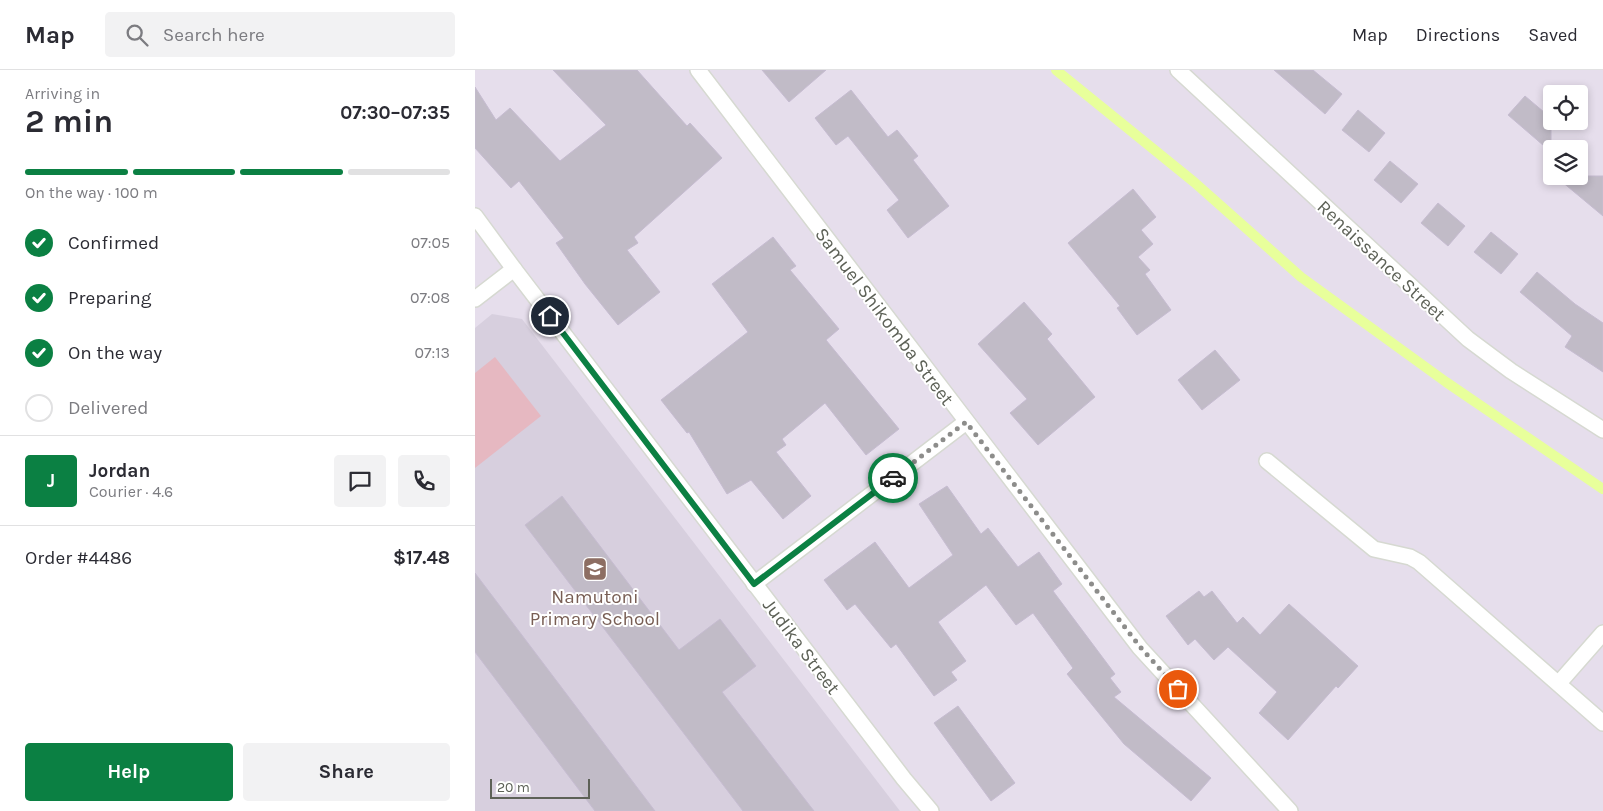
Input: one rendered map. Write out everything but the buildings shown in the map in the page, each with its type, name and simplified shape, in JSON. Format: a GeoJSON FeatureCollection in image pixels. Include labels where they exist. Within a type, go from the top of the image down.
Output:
{"type":"FeatureCollection","features":[{"type":"Feature","properties":{"kind":"street","name":"Samuel Shikomba Street"},"geometry":{"type":"LineString","coordinates":[[697,70],[1141,648],[1290,811]]}},
{"type":"Feature","properties":{"kind":"street","name":"Renaissance Street"},"geometry":{"type":"LineString","coordinates":[[1178,70],[1468,339],[1504,366],[1603,430]]}},
{"type":"Feature","properties":{"kind":"street","name":"Judika Street"},"geometry":{"type":"LineString","coordinates":[[475,216],[754,584],[904,779],[931,811]]}},
{"type":"Feature","properties":{"kind":"street"},"geometry":{"type":"LineString","coordinates":[[475,299],[514,269]]}},
{"type":"Feature","properties":{"kind":"street"},"geometry":{"type":"LineString","coordinates":[[754,584],[966,422]]}},
{"type":"Feature","properties":{"kind":"street"},"geometry":{"type":"LineString","coordinates":[[1267,460],[1374,549],[1400,554],[1419,562],[1603,722]]}},
{"type":"Feature","properties":{"kind":"street"},"geometry":{"type":"LineString","coordinates":[[1559,683],[1603,633]]}},
{"type":"Feature","properties":{"kind":"shaded area","name":"Namutoni Primary School"},"geometry":{"type":"Polygon","coordinates":[[[492,314],[522,319],[900,811],[475,811],[475,328],[492,314]]]}},
{"type":"Feature","properties":{"kind":"shaded area"},"geometry":{"type":"Polygon","coordinates":[[[495,357],[541,416],[475,468],[475,373],[495,357]]]}},
{"type":"Feature","properties":{"kind":"waterway"},"geometry":{"type":"LineString","coordinates":[[1056,70],[1194,182],[1301,277],[1446,382],[1603,489]]}},
{"type":"Feature","properties":{"kind":"way so far"},"geometry":{"type":"LineString","coordinates":[[893,478],[966,422],[1141,648],[1178,689]]}},
{"type":"Feature","properties":{"kind":"place","name":"Namutoni Primary School"},"geometry":{"type":"Point","coordinates":[595,569]}},
{"type":"Feature","properties":{"kind":"route"},"geometry":{"type":"LineString","coordinates":[[550,316],[754,584],[893,478]]}}]}
